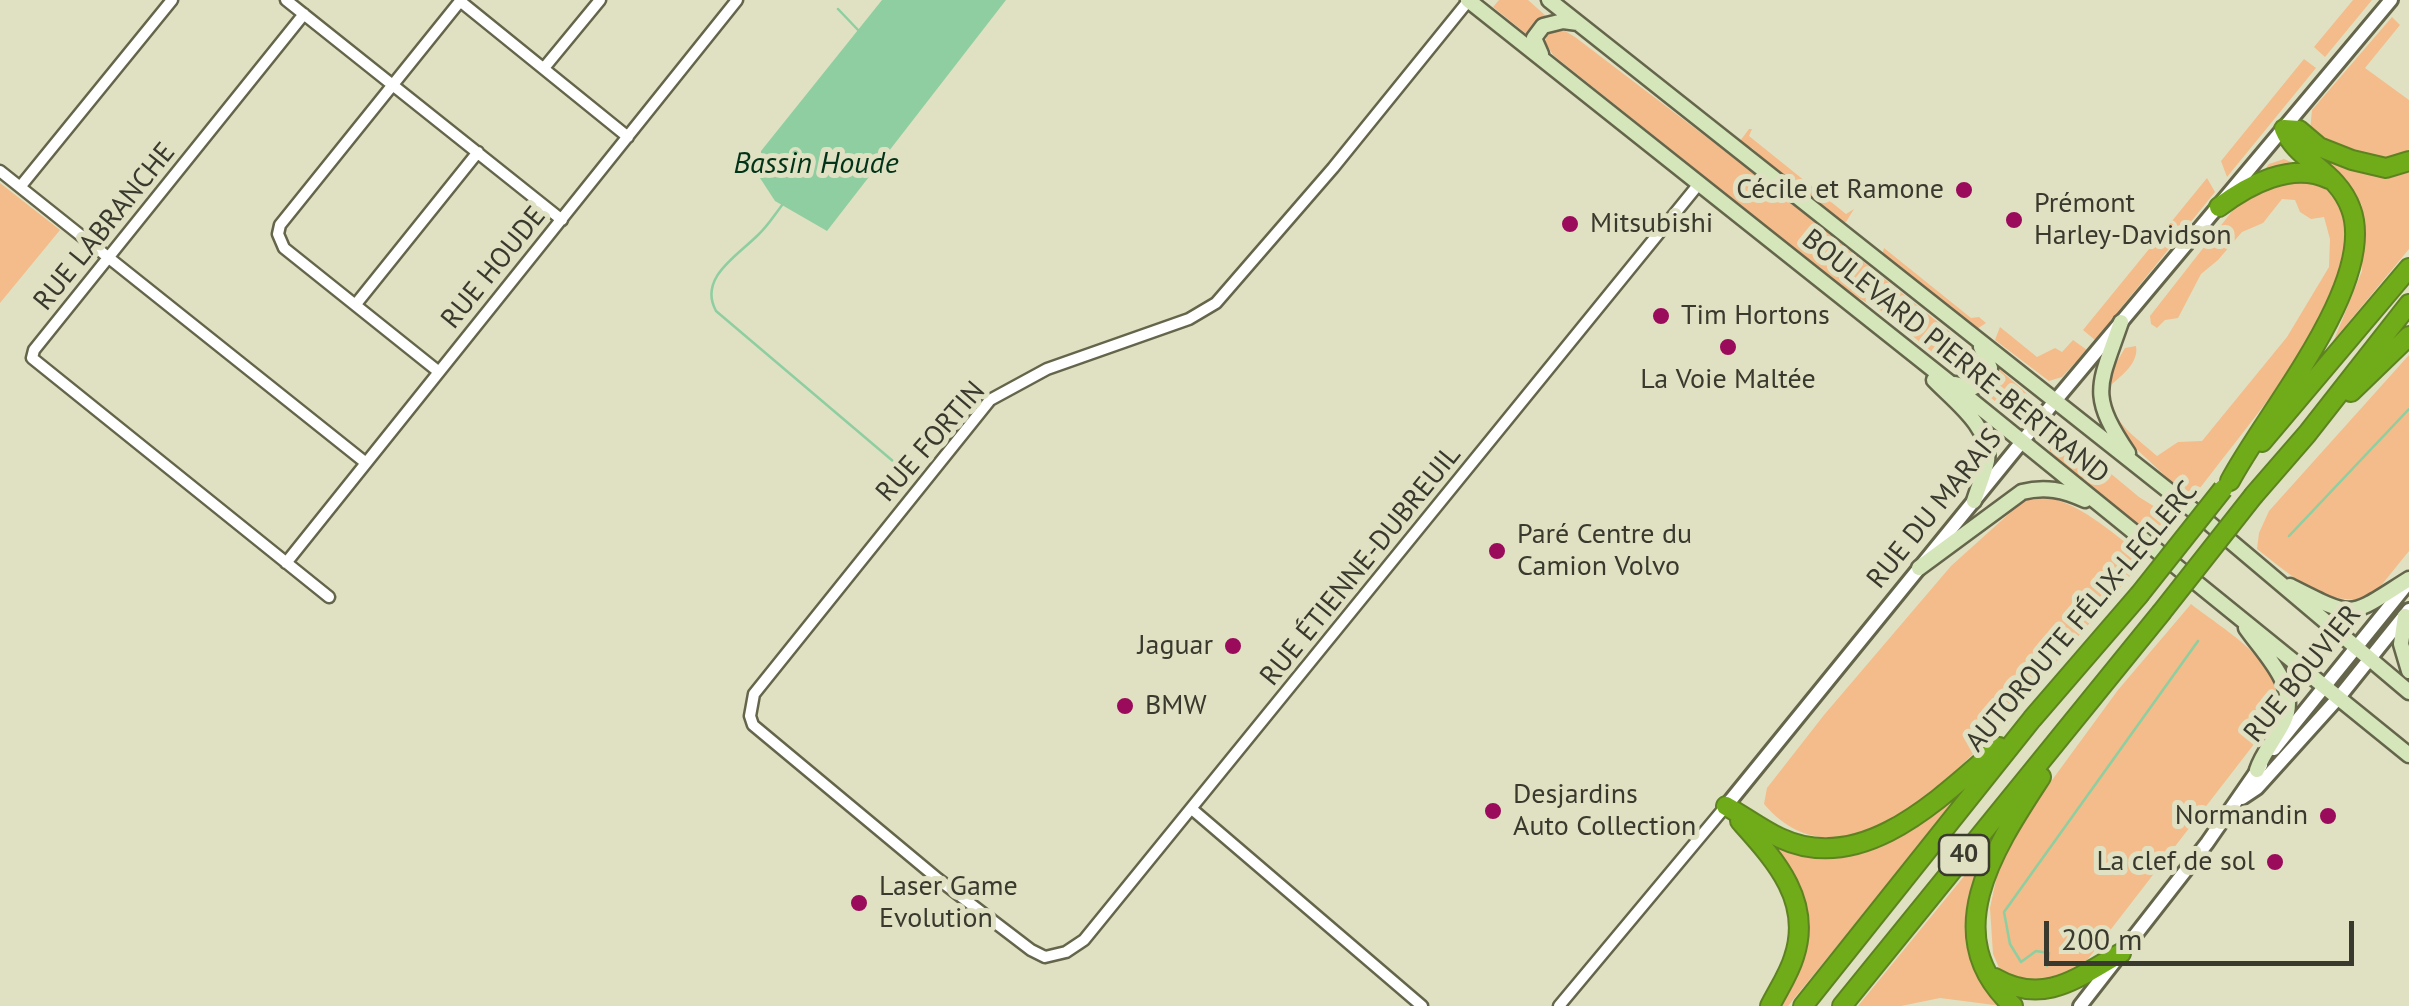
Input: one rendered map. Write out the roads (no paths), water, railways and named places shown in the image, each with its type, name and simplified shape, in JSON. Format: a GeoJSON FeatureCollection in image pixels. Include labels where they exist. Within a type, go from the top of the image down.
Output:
{"type":"FeatureCollection","features":[{"type":"Feature","properties":{"kind":"highway"},"geometry":{"type":"LineString","coordinates":[[2227,485],[2334,314],[2353,266],[2357,236],[2352,210],[2338,184],[2290,142],[2284,129],[2299,130],[2319,147],[2352,160],[2386,168],[2409,161]]}},
{"type":"Feature","properties":{"kind":"highway"},"geometry":{"type":"LineString","coordinates":[[2218,207],[2249,187],[2287,174],[2322,175],[2338,184]]}},
{"type":"Feature","properties":{"kind":"highway","name":"AUTOROUTE FÉLIX-LECLERC"},"geometry":{"type":"LineString","coordinates":[[1803,1006],[2032,719],[2409,268]]}},
{"type":"Feature","properties":{"kind":"highway","name":"AUTOROUTE FÉLIX-LECLERC"},"geometry":{"type":"LineString","coordinates":[[1842,1006],[2409,304]]}},
{"type":"Feature","properties":{"kind":"highway"},"geometry":{"type":"LineString","coordinates":[[2307,434],[2409,336]]}},
{"type":"Feature","properties":{"kind":"highway"},"geometry":{"type":"LineString","coordinates":[[2012,1006],[1983,968],[1975,928],[1981,885],[1992,857],[2087,704]]}},
{"type":"Feature","properties":{"kind":"highway"},"geometry":{"type":"LineString","coordinates":[[1726,806],[1782,839],[1834,848],[1856,844],[1906,822],[1932,805],[2032,719]]}},
{"type":"Feature","properties":{"kind":"highway"},"geometry":{"type":"LineString","coordinates":[[1726,806],[1789,880],[1796,906],[1799,929],[1794,956],[1770,1006]]}},
{"type":"Feature","properties":{"kind":"highway"},"geometry":{"type":"LineString","coordinates":[[1983,968],[2014,990],[2041,996],[2070,985],[2120,954]]}},
{"type":"Feature","properties":{"kind":"main road","name":"BOULEVARD PIERRE-BERTRAND"},"geometry":{"type":"LineString","coordinates":[[1469,0],[1698,186],[1950,382],[2409,755]]}},
{"type":"Feature","properties":{"kind":"main road","name":"BOULEVARD PIERRE-BERTRAND"},"geometry":{"type":"LineString","coordinates":[[1549,0],[2137,466],[2409,692]]}},
{"type":"Feature","properties":{"kind":"main road"},"geometry":{"type":"LineString","coordinates":[[1545,62],[1534,38],[1539,29],[1550,22],[1578,24]]}},
{"type":"Feature","properties":{"kind":"main road"},"geometry":{"type":"LineString","coordinates":[[2122,322],[2100,385],[2100,405],[2108,424],[2137,466]]}},
{"type":"Feature","properties":{"kind":"main road"},"geometry":{"type":"LineString","coordinates":[[1895,340],[1982,432],[1987,460],[1974,500]]}},
{"type":"Feature","properties":{"kind":"main road"},"geometry":{"type":"LineString","coordinates":[[1950,382],[1972,388],[1987,378],[1988,361],[1978,340]]}},
{"type":"Feature","properties":{"kind":"main road"},"geometry":{"type":"LineString","coordinates":[[1919,568],[2022,492],[2040,488],[2070,493],[2108,511]]}},
{"type":"Feature","properties":{"kind":"main road"},"geometry":{"type":"LineString","coordinates":[[2272,577],[2340,610],[2357,611],[2409,580]]}},
{"type":"Feature","properties":{"kind":"main road"},"geometry":{"type":"LineString","coordinates":[[2407,613],[2401,644],[2409,671]]}},
{"type":"Feature","properties":{"kind":"main road"},"geometry":{"type":"LineString","coordinates":[[2238,615],[2278,673],[2288,695],[2284,721],[2257,770]]}},
{"type":"Feature","properties":{"kind":"street"},"geometry":{"type":"LineString","coordinates":[[20,187],[172,0]]}},
{"type":"Feature","properties":{"kind":"street"},"geometry":{"type":"LineString","coordinates":[[286,0],[562,220]]}},
{"type":"Feature","properties":{"kind":"street"},"geometry":{"type":"LineString","coordinates":[[439,372],[284,248],[278,234],[280,225],[460,0],[628,137]]}},
{"type":"Feature","properties":{"kind":"street"},"geometry":{"type":"LineString","coordinates":[[544,68],[600,0]]}},
{"type":"Feature","properties":{"kind":"street","name":"RUE FORTIN"},"geometry":{"type":"LineString","coordinates":[[1045,957],[938,879],[752,725],[754,694],[990,400],[1047,369],[1189,319],[1216,302],[1334,168],[1469,0]]}},
{"type":"Feature","properties":{"kind":"street","name":"RUE DU MARAIS"},"geometry":{"type":"LineString","coordinates":[[1559,1006],[2055,401],[2391,0]]}},
{"type":"Feature","properties":{"kind":"street","name":"RUE HOUDE"},"geometry":{"type":"LineString","coordinates":[[286,563],[732,2]]}},
{"type":"Feature","properties":{"kind":"street","name":"RUE LABRANCHE"},"geometry":{"type":"LineString","coordinates":[[304,14],[34,350],[32,358],[329,598]]}},
{"type":"Feature","properties":{"kind":"street"},"geometry":{"type":"LineString","coordinates":[[356,304],[478,152]]}},
{"type":"Feature","properties":{"kind":"street"},"geometry":{"type":"LineString","coordinates":[[0,171],[366,463]]}},
{"type":"Feature","properties":{"kind":"street","name":"RUE ÉTIENNE-DUBREUIL"},"geometry":{"type":"LineString","coordinates":[[1045,957],[1066,952],[1084,940],[1698,186]]}},
{"type":"Feature","properties":{"kind":"street","name":"RUE BOUVIER"},"geometry":{"type":"LineString","coordinates":[[2240,800],[2246,784],[2409,580]]}},
{"type":"Feature","properties":{"kind":"street","name":"RUE BOUVIER"},"geometry":{"type":"LineString","coordinates":[[2080,1006],[2240,800],[2257,788],[2340,696],[2407,613]]}},
{"type":"Feature","properties":{"kind":"street"},"geometry":{"type":"LineString","coordinates":[[1193,810],[1422,1006]]}},
{"type":"Feature","properties":{"kind":"water","name":"Bassin Houde"},"geometry":{"type":"Polygon","coordinates":[[[882,0],[1006,0],[827,231],[775,201],[760,178],[761,151],[882,0]]]}},
{"type":"Feature","properties":{"kind":"waterway"},"geometry":{"type":"LineString","coordinates":[[838,9],[859,31]]}},
{"type":"Feature","properties":{"kind":"waterway"},"geometry":{"type":"LineString","coordinates":[[783,204],[762,231],[722,268],[712,288],[716,311],[907,473]]}},
{"type":"Feature","properties":{"kind":"waterway"},"geometry":{"type":"LineString","coordinates":[[2289,536],[2409,409]]}},
{"type":"Feature","properties":{"kind":"waterway"},"geometry":{"type":"LineString","coordinates":[[2047,966],[2049,953],[2036,951],[2021,962],[2010,944],[2004,912],[2198,641]]}},
{"type":"Feature","properties":{"kind":"place","name":"Cécile et Ramone"},"geometry":{"type":"Point","coordinates":[1964,190]}},
{"type":"Feature","properties":{"kind":"place","name":"Prémont Harley-Davidson"},"geometry":{"type":"Point","coordinates":[2014,220]}},
{"type":"Feature","properties":{"kind":"place","name":"Mitsubishi"},"geometry":{"type":"Point","coordinates":[1570,224]}},
{"type":"Feature","properties":{"kind":"place","name":"Tim Hortons"},"geometry":{"type":"Point","coordinates":[1661,316]}},
{"type":"Feature","properties":{"kind":"place","name":"La Voie Maltée"},"geometry":{"type":"Point","coordinates":[1728,347]}},
{"type":"Feature","properties":{"kind":"place","name":"Paré Centre du Camion Volvo"},"geometry":{"type":"Point","coordinates":[1497,551]}},
{"type":"Feature","properties":{"kind":"place","name":"Jaguar"},"geometry":{"type":"Point","coordinates":[1233,646]}},
{"type":"Feature","properties":{"kind":"place","name":"BMW"},"geometry":{"type":"Point","coordinates":[1125,706]}},
{"type":"Feature","properties":{"kind":"place","name":"Desjardins Auto Collection"},"geometry":{"type":"Point","coordinates":[1493,811]}},
{"type":"Feature","properties":{"kind":"place","name":"Normandin"},"geometry":{"type":"Point","coordinates":[2328,816]}},
{"type":"Feature","properties":{"kind":"place","name":"La clef de sol"},"geometry":{"type":"Point","coordinates":[2275,862]}},
{"type":"Feature","properties":{"kind":"place","name":"Laser Game Evolution"},"geometry":{"type":"Point","coordinates":[859,903]}}]}
